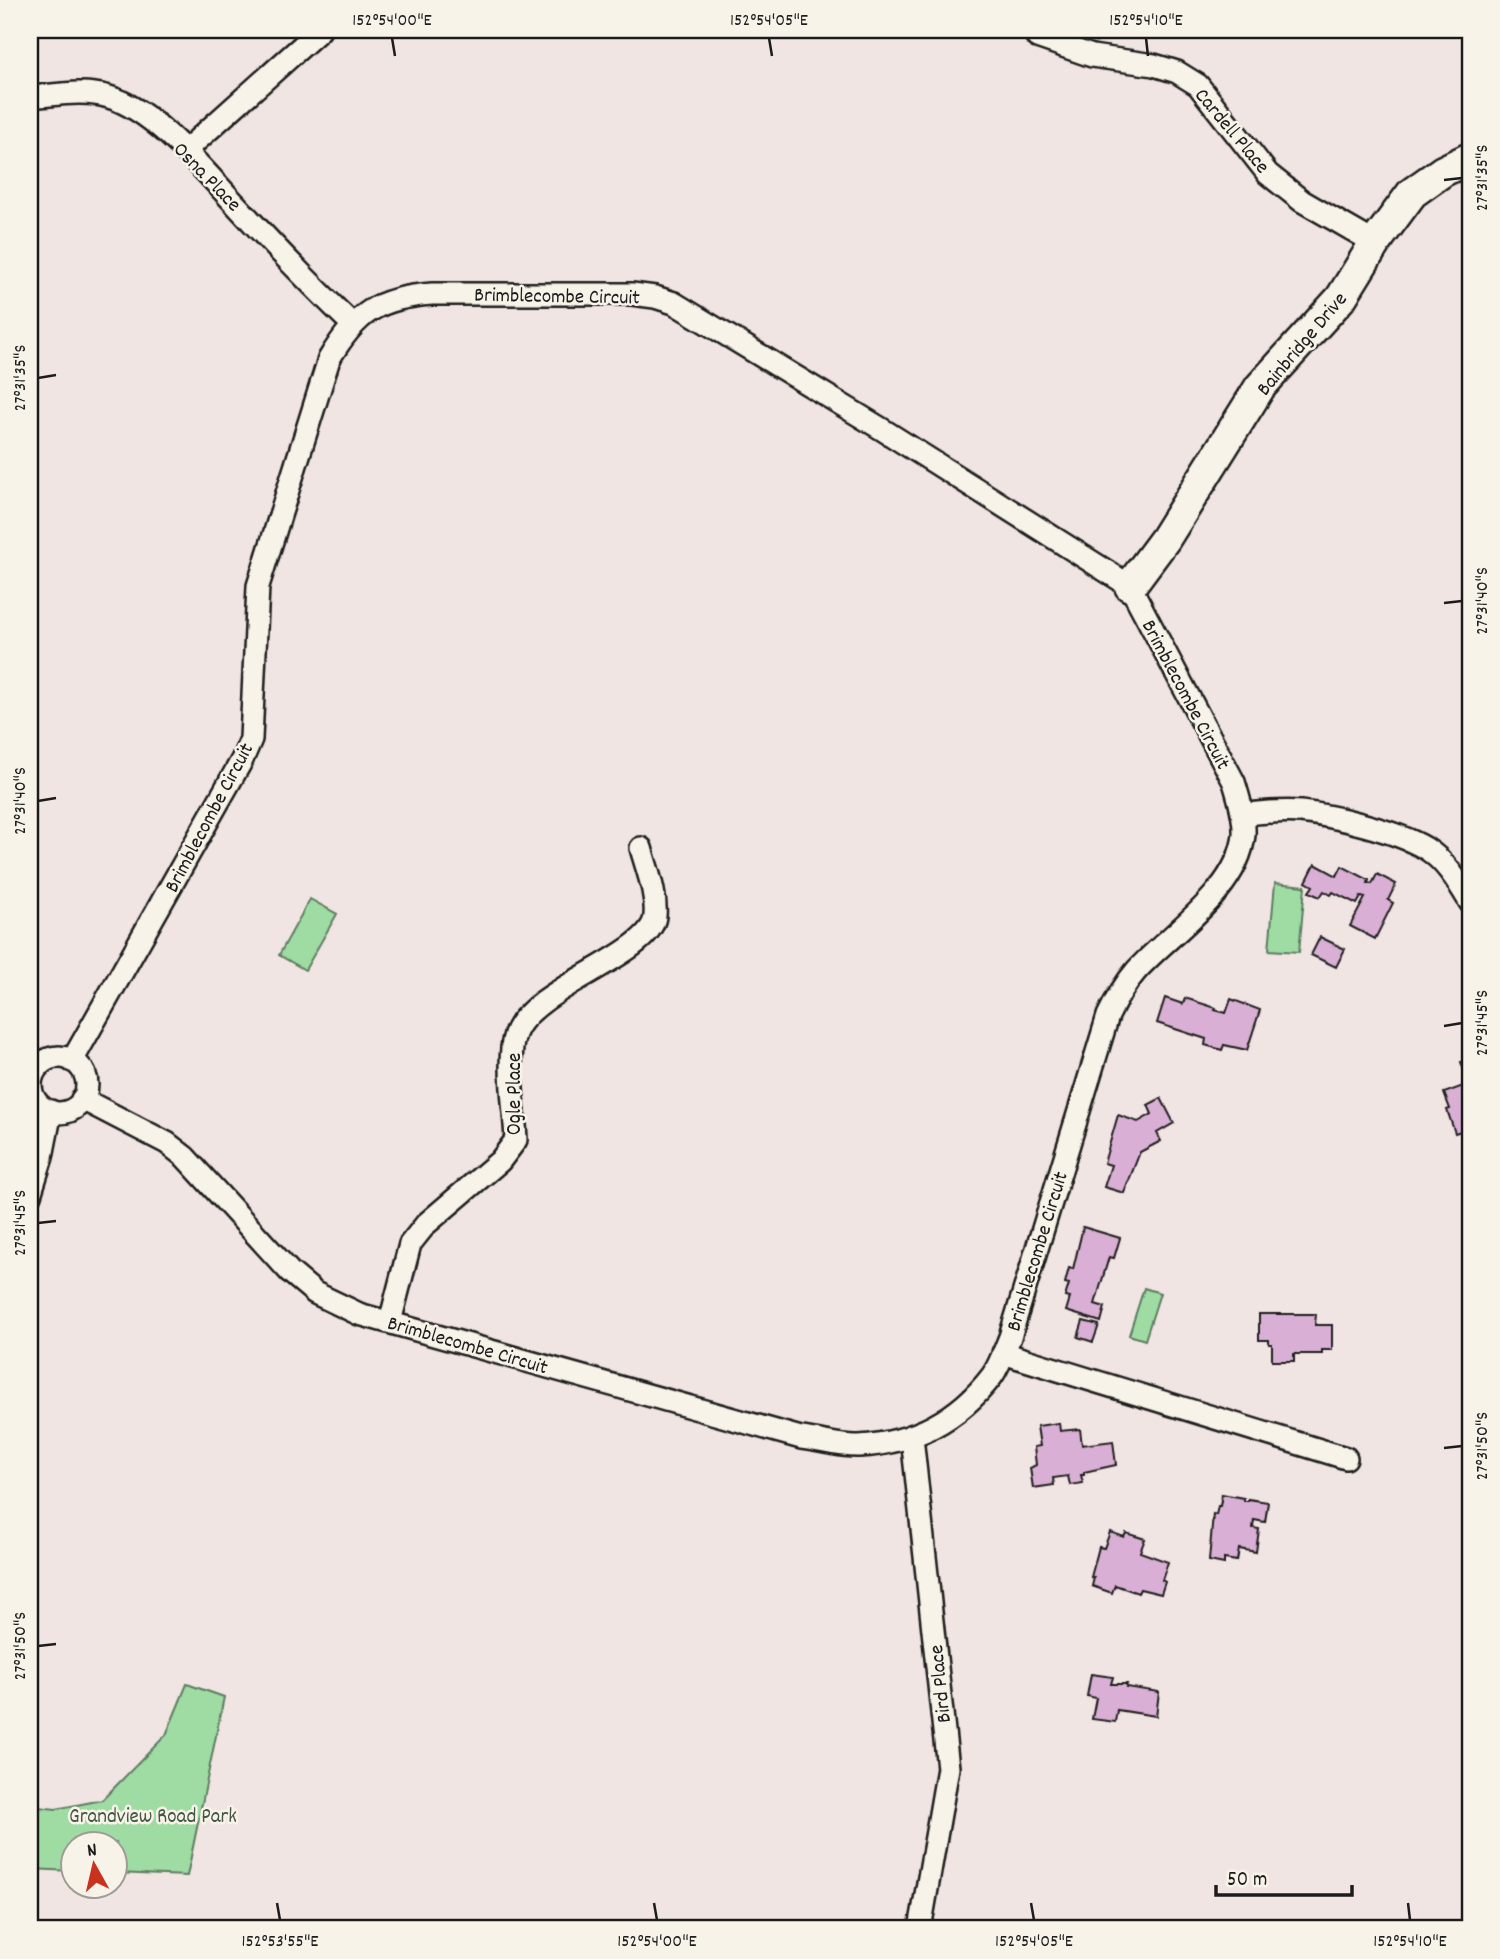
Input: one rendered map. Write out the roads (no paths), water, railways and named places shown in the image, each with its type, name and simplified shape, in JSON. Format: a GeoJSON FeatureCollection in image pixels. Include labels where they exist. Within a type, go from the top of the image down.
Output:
{"type":"FeatureCollection","features":[{"type":"Feature","properties":{"kind":"street"},"geometry":{"type":"LineString","coordinates":[[185,151],[320,30]]}},
{"type":"Feature","properties":{"kind":"street","name":"Cardell Place"},"geometry":{"type":"LineString","coordinates":[[1037,37],[1092,56],[1154,65],[1177,72],[1198,86],[1268,174],[1301,201],[1375,243]]}},
{"type":"Feature","properties":{"kind":"street","name":"Osna Place"},"geometry":{"type":"LineString","coordinates":[[30,97],[85,92],[110,97],[140,111],[185,151],[353,325]]}},
{"type":"Feature","properties":{"kind":"street","name":"Bainbridge Drive"},"geometry":{"type":"LineString","coordinates":[[1130,586],[1166,539],[1260,387],[1341,298],[1375,243],[1412,193],[1443,171],[1470,158]]}},
{"type":"Feature","properties":{"kind":"street","name":"Brimblecombe Circuit"},"geometry":{"type":"LineString","coordinates":[[72,1061],[247,750],[254,716],[258,586],[329,359],[341,339],[366,312],[382,303],[405,296],[632,294],[674,303],[1130,586],[1234,782],[1244,834],[1238,858],[1209,901],[1137,970],[1119,991],[1108,1016],[1010,1337],[994,1374],[968,1403],[941,1423],[912,1437],[858,1446],[801,1438],[359,1314],[315,1293],[290,1272],[185,1157],[167,1143],[82,1099]]}},
{"type":"Feature","properties":{"kind":"street"},"geometry":{"type":"LineString","coordinates":[[1242,814],[1300,812],[1398,836],[1427,849],[1453,874],[1470,901]]}},
{"type":"Feature","properties":{"kind":"street","name":"Ogle Place"},"geometry":{"type":"LineString","coordinates":[[390,1322],[410,1244],[426,1224],[500,1161],[516,1140],[511,1052],[515,1034],[524,1017],[539,1004],[648,933],[655,919],[655,898],[642,848]]}},
{"type":"Feature","properties":{"kind":"street"},"geometry":{"type":"LineString","coordinates":[[54,1057],[72,1061],[84,1074],[86,1082],[82,1099],[72,1109],[58,1113],[42,1107],[32,1092],[31,1073],[54,1057]]}},
{"type":"Feature","properties":{"kind":"street"},"geometry":{"type":"LineString","coordinates":[[30,1195],[42,1157],[51,1111]]}},
{"type":"Feature","properties":{"kind":"street"},"geometry":{"type":"LineString","coordinates":[[1003,1353],[1346,1458]]}},
{"type":"Feature","properties":{"kind":"street","name":"Bird Place"},"geometry":{"type":"LineString","coordinates":[[912,1437],[948,1768],[920,1929]]}},
{"type":"Feature","properties":{"kind":"park label","name":"Grandview Road Park"},"geometry":{"type":"Point","coordinates":[153,1815]}}]}
